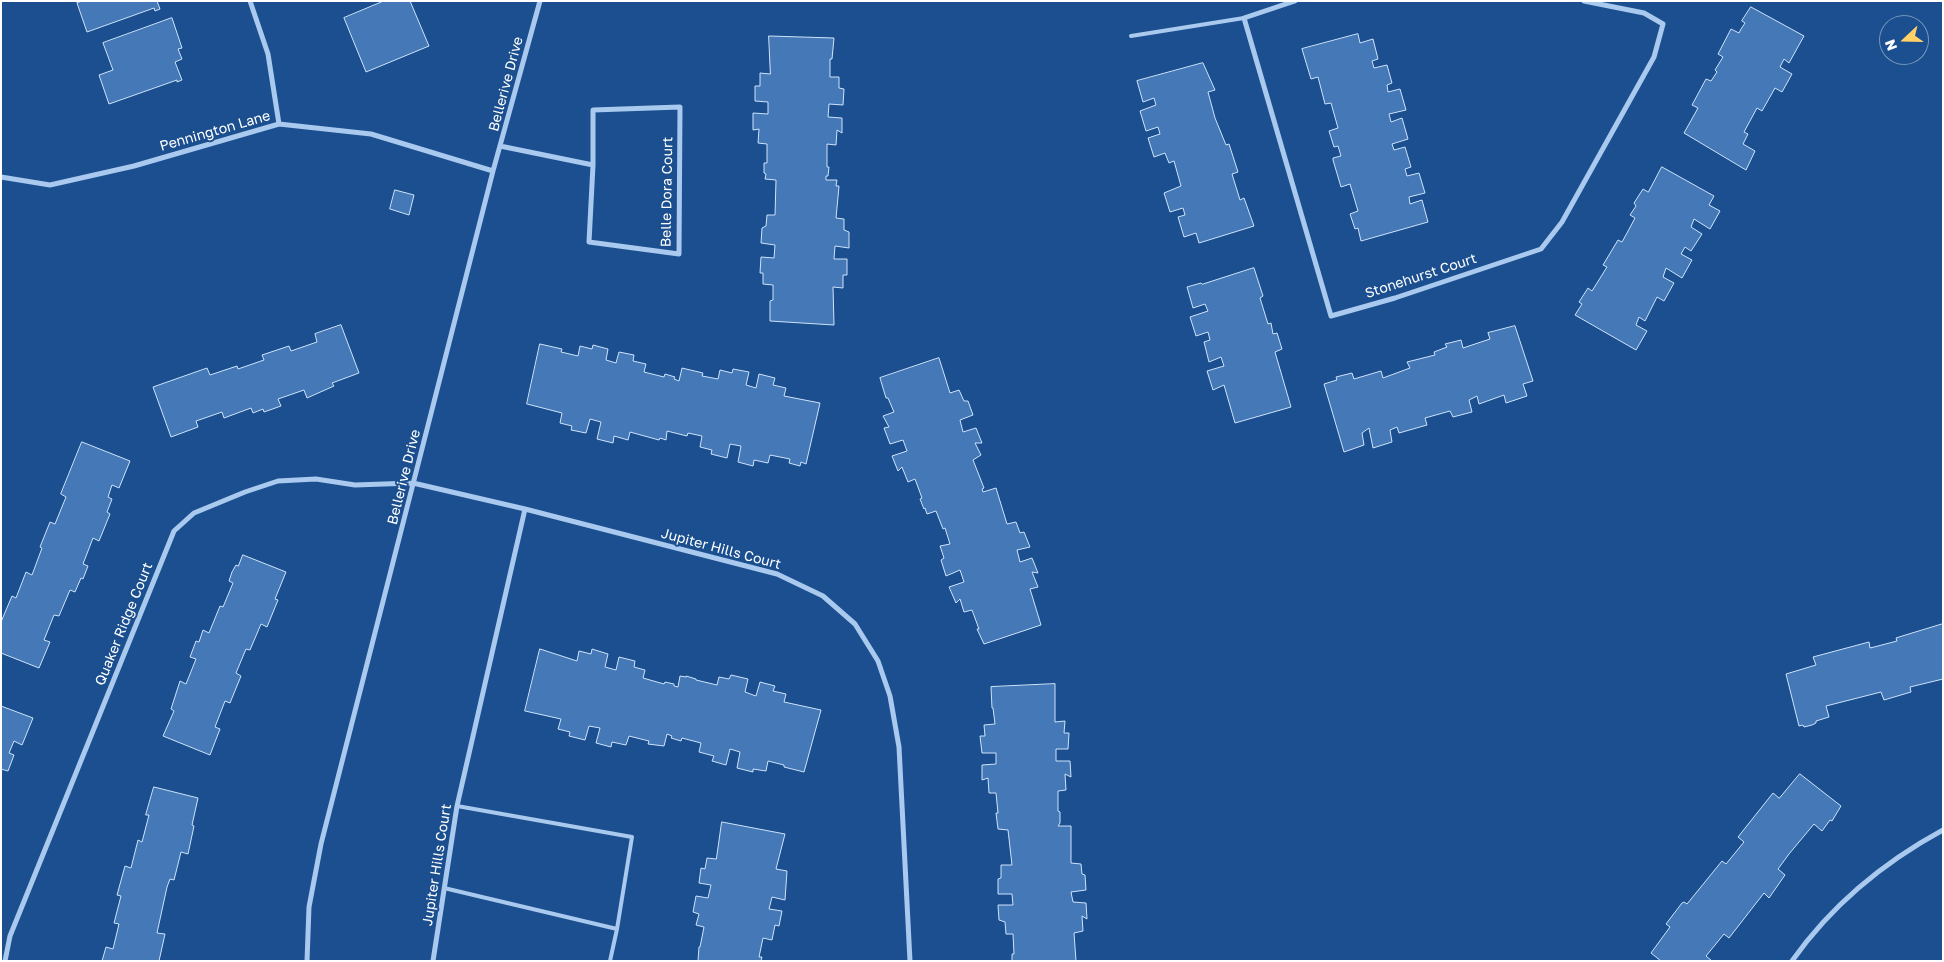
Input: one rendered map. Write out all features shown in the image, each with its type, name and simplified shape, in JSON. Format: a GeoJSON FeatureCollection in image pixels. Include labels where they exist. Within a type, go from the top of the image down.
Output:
{"type":"FeatureCollection","features":[{"type":"Feature","properties":{"kind":"street"},"geometry":{"type":"LineString","coordinates":[[250,1],[268,54],[279,124]]}},
{"type":"Feature","properties":{"kind":"street","name":"Bellerive Drive"},"geometry":{"type":"LineString","coordinates":[[307,961],[309,907],[321,844],[493,171],[540,1]]}},
{"type":"Feature","properties":{"kind":"street"},"geometry":{"type":"LineString","coordinates":[[1244,18],[1295,1]]}},
{"type":"Feature","properties":{"kind":"street","name":"Stonehurst Court"},"geometry":{"type":"LineString","coordinates":[[1244,18],[1331,316],[1395,298],[1541,248],[1546,242],[1562,222],[1654,57],[1663,24],[1644,13],[1584,1]]}},
{"type":"Feature","properties":{"kind":"street","name":"Belle Dora Court"},"geometry":{"type":"LineString","coordinates":[[680,107],[678,254],[589,242],[593,165],[593,110],[680,107]]}},
{"type":"Feature","properties":{"kind":"street","name":"Pennington Lane"},"geometry":{"type":"LineString","coordinates":[[1,177],[50,185],[134,166],[279,124],[371,134],[493,171]]}},
{"type":"Feature","properties":{"kind":"street"},"geometry":{"type":"LineString","coordinates":[[500,146],[593,165]]}},
{"type":"Feature","properties":{"kind":"street","name":"Quaker Ridge Court"},"geometry":{"type":"LineString","coordinates":[[5,961],[10,936],[174,531],[194,513],[278,481],[316,479],[355,485],[414,484]]}},
{"type":"Feature","properties":{"kind":"street","name":"Jupiter Hills Court"},"geometry":{"type":"LineString","coordinates":[[414,484],[524,509],[777,574],[823,596],[855,624],[878,660],[892,704],[899,747],[910,961]]}},
{"type":"Feature","properties":{"kind":"street","name":"Jupiter Hills Court"},"geometry":{"type":"LineString","coordinates":[[433,961],[457,806],[524,509]]}},
{"type":"Feature","properties":{"kind":"street"},"geometry":{"type":"LineString","coordinates":[[1792,961],[1817,928],[1848,896],[1905,853],[1943,830]]}},
{"type":"Feature","properties":{"kind":"lane"},"geometry":{"type":"LineString","coordinates":[[1131,36],[1244,18]]}},
{"type":"Feature","properties":{"kind":"lane"},"geometry":{"type":"LineString","coordinates":[[457,806],[632,838],[610,961]]}},
{"type":"Feature","properties":{"kind":"lane"},"geometry":{"type":"LineString","coordinates":[[444,888],[617,929]]}},
{"type":"Feature","properties":{"kind":"building"},"geometry":{"type":"Polygon","coordinates":[[[83,1],[157,1],[160,9],[155,11],[154,8],[87,32],[77,3],[83,1]]]}},
{"type":"Feature","properties":{"kind":"building"},"geometry":{"type":"Polygon","coordinates":[[[384,1],[410,1],[429,46],[366,72],[344,18],[384,1]]]}},
{"type":"Feature","properties":{"kind":"building"},"geometry":{"type":"Polygon","coordinates":[[[1751,7],[1804,36],[1789,63],[1784,59],[1780,67],[1792,74],[1782,92],[1775,88],[1762,111],[1757,108],[1744,132],[1748,134],[1743,144],[1755,151],[1746,170],[1684,133],[1698,108],[1692,105],[1706,79],[1711,81],[1717,72],[1715,70],[1723,57],[1718,54],[1731,29],[1739,33],[1745,23],[1742,21],[1751,7]]]}},
{"type":"Feature","properties":{"kind":"building"},"geometry":{"type":"Polygon","coordinates":[[[172,18],[182,48],[178,49],[182,59],[175,62],[182,80],[177,82],[177,80],[109,104],[99,75],[113,70],[103,43],[172,18]]]}},
{"type":"Feature","properties":{"kind":"building"},"geometry":{"type":"Polygon","coordinates":[[[1358,34],[1360,43],[1373,39],[1378,59],[1372,61],[1374,68],[1387,65],[1392,83],[1387,85],[1388,92],[1400,89],[1406,110],[1389,114],[1391,122],[1402,118],[1408,139],[1392,144],[1394,150],[1405,147],[1411,167],[1405,169],[1407,176],[1419,173],[1425,193],[1409,197],[1410,204],[1422,200],[1428,222],[1361,241],[1358,228],[1355,229],[1350,214],[1358,211],[1350,184],[1341,187],[1333,160],[1333,158],[1341,156],[1338,146],[1334,147],[1329,131],[1338,128],[1331,103],[1325,104],[1318,77],[1311,79],[1302,49],[1358,34]]]}},
{"type":"Feature","properties":{"kind":"building"},"geometry":{"type":"Polygon","coordinates":[[[769,36],[834,38],[832,59],[830,59],[830,77],[839,77],[839,88],[844,89],[843,105],[829,104],[828,117],[842,118],[842,133],[837,130],[836,145],[827,144],[827,167],[829,167],[826,180],[837,180],[836,186],[839,186],[836,218],[844,219],[844,230],[849,232],[849,248],[835,246],[834,259],[847,259],[847,275],[843,275],[843,288],[833,287],[834,325],[770,321],[770,301],[773,300],[773,285],[763,284],[763,273],[760,273],[761,257],[774,258],[775,245],[761,243],[762,228],[766,226],[767,215],[775,215],[776,180],[765,179],[764,163],[767,163],[767,144],[758,143],[759,129],[753,130],[753,113],[768,114],[768,102],[755,101],[755,86],[760,86],[760,73],[770,74],[769,36]]]}},
{"type":"Feature","properties":{"kind":"building"},"geometry":{"type":"Polygon","coordinates":[[[1203,63],[1215,90],[1208,92],[1215,118],[1226,145],[1229,144],[1238,172],[1232,174],[1240,200],[1244,198],[1254,226],[1199,243],[1196,233],[1184,237],[1178,217],[1185,215],[1183,208],[1170,212],[1164,193],[1181,186],[1174,161],[1169,163],[1165,153],[1154,157],[1148,138],[1160,134],[1158,127],[1146,131],[1140,111],[1156,105],[1154,98],[1143,102],[1137,81],[1203,63]]]}},
{"type":"Feature","properties":{"kind":"building"},"geometry":{"type":"Polygon","coordinates":[[[1662,167],[1714,196],[1709,205],[1720,211],[1710,229],[1694,219],[1691,227],[1702,234],[1691,251],[1685,247],[1681,254],[1692,260],[1682,278],[1666,268],[1663,277],[1674,283],[1664,301],[1657,297],[1645,321],[1639,317],[1636,325],[1647,331],[1636,350],[1575,315],[1582,304],[1579,302],[1588,288],[1592,291],[1607,267],[1603,265],[1618,240],[1622,242],[1635,218],[1630,215],[1636,206],[1634,203],[1643,189],[1648,192],[1662,167]]]}},
{"type":"Feature","properties":{"kind":"building"},"geometry":{"type":"Polygon","coordinates":[[[395,190],[414,195],[409,215],[390,209],[395,190]]]}},
{"type":"Feature","properties":{"kind":"building"},"geometry":{"type":"Polygon","coordinates":[[[1254,268],[1263,296],[1260,298],[1268,324],[1271,323],[1273,334],[1277,333],[1282,349],[1275,352],[1291,407],[1235,423],[1224,385],[1213,390],[1207,371],[1224,366],[1221,357],[1209,362],[1204,342],[1210,340],[1208,332],[1196,336],[1190,317],[1208,311],[1205,304],[1193,308],[1187,287],[1254,268]]]}},
{"type":"Feature","properties":{"kind":"building"},"geometry":{"type":"Polygon","coordinates":[[[341,325],[359,373],[332,383],[334,386],[307,398],[304,390],[278,399],[281,406],[264,412],[263,409],[253,413],[251,408],[224,418],[222,412],[196,421],[198,427],[171,437],[153,387],[207,368],[210,375],[237,366],[238,369],[264,360],[262,355],[289,346],[291,351],[317,342],[315,334],[341,325]]]}},
{"type":"Feature","properties":{"kind":"building"},"geometry":{"type":"Polygon","coordinates":[[[1515,326],[1533,381],[1523,384],[1527,396],[1506,403],[1504,395],[1479,404],[1477,396],[1469,400],[1472,412],[1453,417],[1450,411],[1425,418],[1427,425],[1399,433],[1397,427],[1390,430],[1392,442],[1373,448],[1369,428],[1362,433],[1364,445],[1344,452],[1324,384],[1337,380],[1336,377],[1352,373],[1354,379],[1381,371],[1383,378],[1410,368],[1407,362],[1435,355],[1434,352],[1447,347],[1445,344],[1461,340],[1463,348],[1490,339],[1488,333],[1515,326]]]}},
{"type":"Feature","properties":{"kind":"building"},"geometry":{"type":"Polygon","coordinates":[[[540,344],[562,349],[561,352],[578,356],[580,346],[592,349],[593,345],[608,349],[606,360],[616,363],[619,352],[634,355],[633,361],[646,364],[644,372],[664,377],[665,374],[675,377],[674,379],[679,381],[682,368],[703,373],[702,376],[718,379],[720,370],[732,373],[733,369],[749,372],[746,385],[756,388],[759,374],[775,378],[773,385],[786,388],[784,396],[820,403],[806,464],[801,462],[800,466],[789,463],[790,459],[770,455],[768,463],[754,460],[753,466],[738,462],[741,446],[730,444],[727,458],[711,454],[712,450],[700,447],[702,436],[688,433],[687,436],[667,431],[666,440],[660,438],[659,440],[630,432],[628,440],[614,436],[613,443],[597,439],[601,422],[590,419],[586,433],[571,430],[572,426],[560,423],[562,413],[527,404],[540,344]]]}},
{"type":"Feature","properties":{"kind":"building"},"geometry":{"type":"Polygon","coordinates":[[[939,358],[950,393],[959,390],[964,401],[968,401],[973,415],[960,420],[963,432],[976,428],[982,443],[975,443],[981,455],[973,460],[984,488],[982,489],[983,492],[996,488],[1007,524],[1016,522],[1020,533],[1024,532],[1030,547],[1017,550],[1020,562],[1032,558],[1038,573],[1032,572],[1038,587],[1030,589],[1041,625],[984,644],[977,629],[979,629],[972,610],[964,612],[960,599],[956,603],[949,587],[964,582],[960,570],[946,576],[941,560],[944,558],[940,546],[950,544],[945,528],[943,529],[936,511],[927,514],[920,499],[922,498],[915,479],[908,482],[902,467],[898,471],[892,456],[907,451],[903,440],[890,444],[884,428],[889,427],[883,416],[894,412],[888,398],[886,398],[880,378],[939,358]]]}},
{"type":"Feature","properties":{"kind":"building"},"geometry":{"type":"Polygon","coordinates":[[[82,442],[130,461],[119,488],[112,485],[108,497],[112,499],[107,512],[110,514],[99,541],[93,538],[83,564],[88,566],[83,579],[81,578],[75,592],[70,590],[59,616],[54,615],[44,640],[50,642],[39,668],[1,653],[1,622],[12,596],[16,598],[26,572],[32,575],[50,522],[55,524],[66,497],[61,494],[82,442]]]}},
{"type":"Feature","properties":{"kind":"building"},"geometry":{"type":"Polygon","coordinates":[[[243,555],[286,572],[275,599],[278,600],[267,627],[261,624],[250,650],[246,649],[236,673],[241,676],[230,703],[225,701],[215,727],[220,729],[210,755],[163,736],[174,711],[171,709],[180,681],[186,684],[196,659],[190,657],[196,641],[199,642],[203,630],[209,633],[220,606],[223,607],[233,583],[229,581],[232,572],[236,565],[238,566],[243,555]]]}},
{"type":"Feature","properties":{"kind":"building"},"geometry":{"type":"Polygon","coordinates":[[[1943,624],[1943,679],[1910,687],[1911,692],[1884,700],[1881,692],[1826,706],[1829,717],[1816,721],[1812,725],[1799,726],[1786,674],[1816,665],[1813,657],[1869,642],[1870,648],[1878,646],[1897,641],[1896,638],[1943,624]]]}},
{"type":"Feature","properties":{"kind":"building"},"geometry":{"type":"Polygon","coordinates":[[[540,649],[577,661],[579,651],[591,654],[592,649],[608,654],[605,667],[616,670],[619,657],[635,661],[634,667],[645,670],[643,678],[664,684],[665,682],[674,684],[674,686],[678,687],[680,676],[717,685],[719,677],[729,679],[731,675],[748,679],[745,692],[756,696],[760,682],[775,686],[773,691],[786,694],[784,702],[821,710],[804,772],[768,761],[766,771],[753,769],[753,772],[737,768],[740,752],[730,749],[726,765],[712,761],[714,756],[699,752],[701,743],[682,738],[681,741],[671,738],[672,736],[667,734],[664,746],[648,744],[649,741],[629,736],[626,745],[612,742],[611,747],[596,743],[600,728],[589,726],[585,740],[569,736],[570,732],[558,729],[561,719],[525,711],[540,649]]]}},
{"type":"Feature","properties":{"kind":"building"},"geometry":{"type":"Polygon","coordinates":[[[1055,684],[1055,722],[1065,721],[1064,733],[1069,733],[1068,749],[1056,749],[1056,761],[1070,761],[1071,777],[1065,774],[1066,790],[1058,791],[1060,823],[1058,826],[1071,826],[1071,863],[1081,864],[1082,874],[1085,875],[1086,890],[1071,892],[1073,902],[1086,903],[1087,919],[1082,916],[1083,931],[1074,933],[1076,961],[1012,961],[1012,954],[1014,954],[1013,934],[1006,934],[1005,922],[999,920],[998,905],[1013,905],[1012,894],[998,894],[998,879],[1001,878],[1001,865],[1012,865],[1008,830],[998,829],[996,793],[989,793],[988,778],[982,780],[982,765],[996,764],[996,753],[982,753],[980,736],[985,736],[984,725],[995,724],[991,687],[1055,684]]]}},
{"type":"Feature","properties":{"kind":"building"},"geometry":{"type":"Polygon","coordinates":[[[1,706],[33,718],[22,745],[14,741],[9,753],[14,755],[8,771],[1,769],[1,706]]]}},
{"type":"Feature","properties":{"kind":"building"},"geometry":{"type":"Polygon","coordinates":[[[1800,774],[1841,806],[1832,821],[1830,820],[1822,831],[1814,824],[1778,869],[1785,875],[1769,898],[1764,893],[1729,938],[1724,934],[1706,956],[1712,961],[1661,961],[1651,953],[1670,927],[1666,924],[1682,903],[1687,904],[1722,861],[1726,864],[1744,842],[1738,837],[1773,793],[1779,798],[1800,774]]]}},
{"type":"Feature","properties":{"kind":"building"},"geometry":{"type":"Polygon","coordinates":[[[154,787],[198,798],[188,854],[181,852],[174,880],[170,879],[167,887],[157,933],[165,934],[159,961],[102,961],[106,947],[113,949],[119,924],[114,923],[121,896],[117,895],[125,866],[131,868],[138,840],[142,842],[149,815],[146,815],[154,787]]]}},
{"type":"Feature","properties":{"kind":"building"},"geometry":{"type":"Polygon","coordinates":[[[722,822],[785,834],[776,869],[787,871],[785,900],[772,897],[769,909],[782,911],[779,926],[775,925],[772,940],[763,938],[759,957],[762,957],[761,961],[698,961],[704,927],[696,925],[699,914],[693,912],[696,896],[708,898],[711,885],[699,883],[701,868],[705,869],[707,858],[716,859],[722,822]]]}}]}
